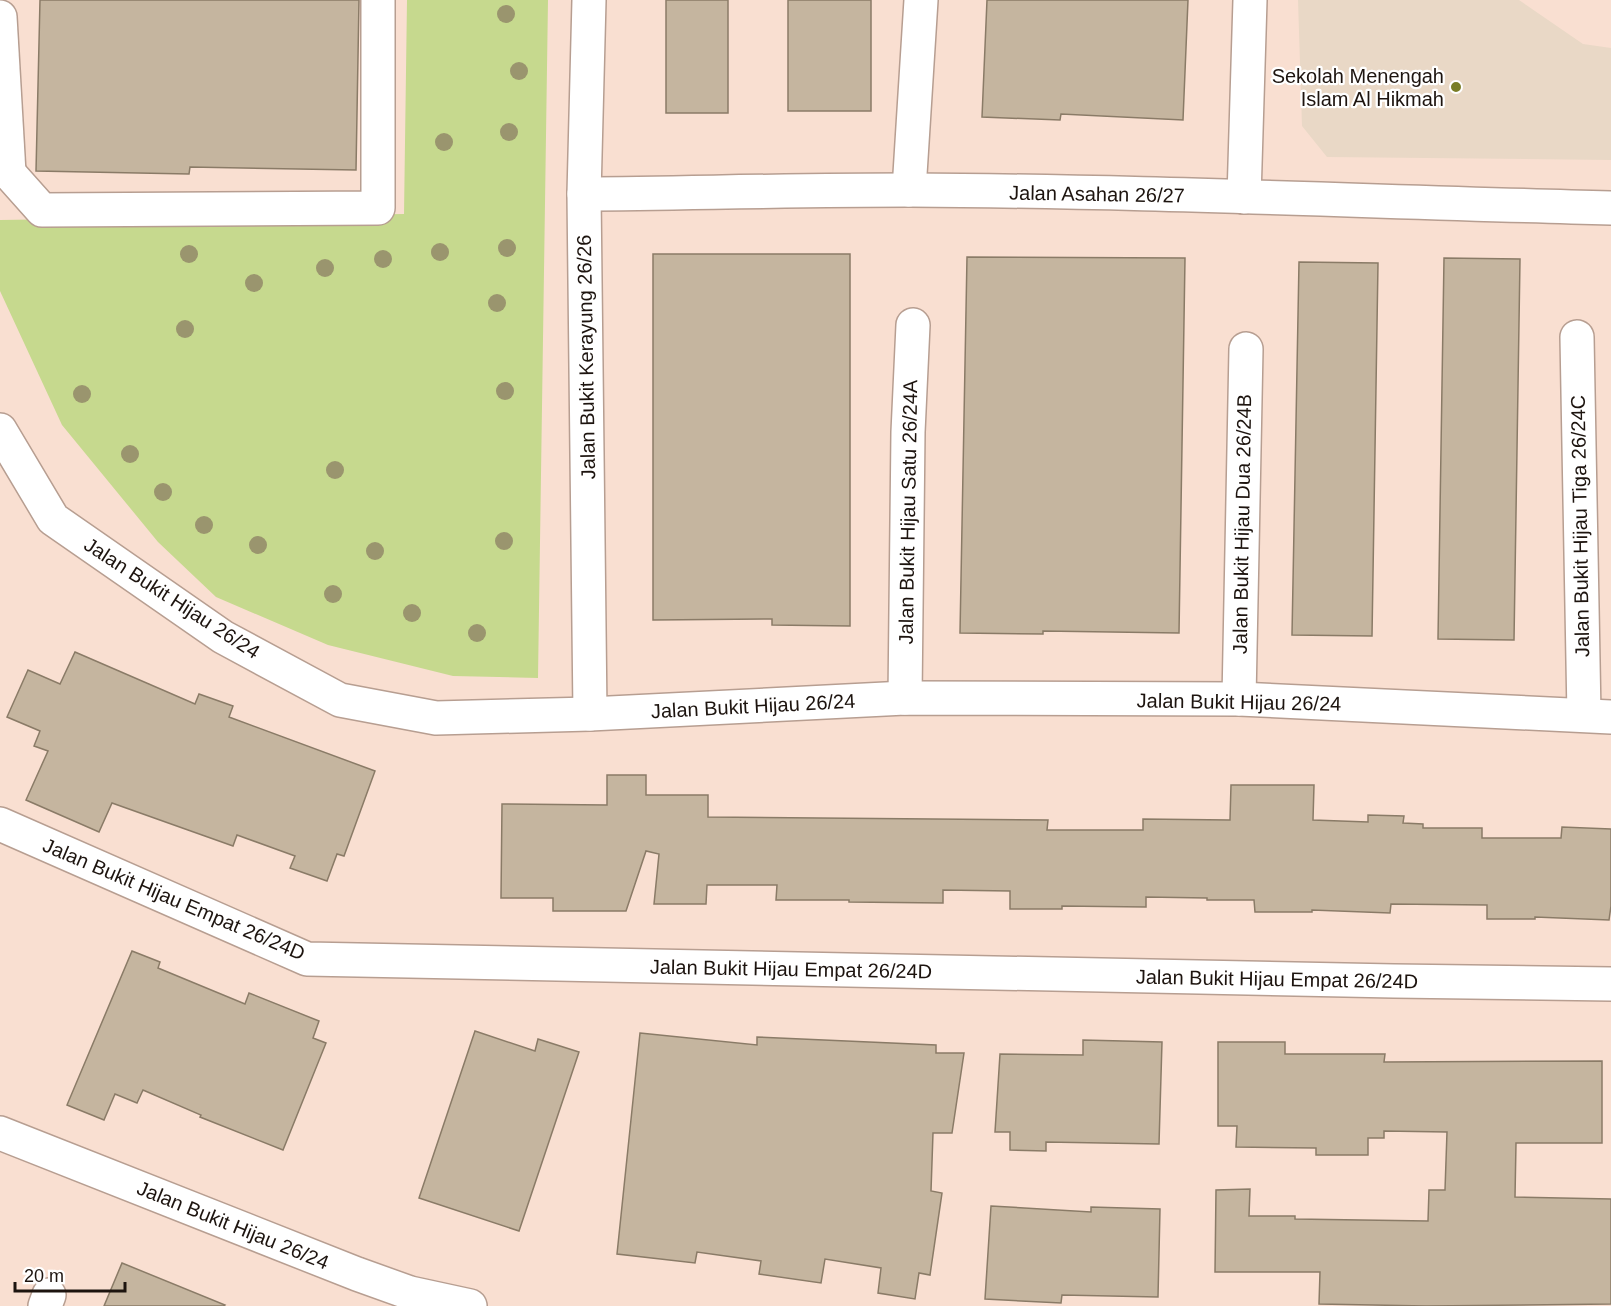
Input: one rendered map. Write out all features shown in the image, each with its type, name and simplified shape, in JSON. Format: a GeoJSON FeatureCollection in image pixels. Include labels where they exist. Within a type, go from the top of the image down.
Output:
{"type":"FeatureCollection","features":[{"type":"Feature","properties":{"kind":"street"},"geometry":{"type":"LineString","coordinates":[[0,17],[4,174],[42,210],[378,208],[378,0]]}},
{"type":"Feature","properties":{"kind":"street","name":"Jalan Bukit Kerayung 26/26"},"geometry":{"type":"LineString","coordinates":[[589,0],[584,194],[590,714]]}},
{"type":"Feature","properties":{"kind":"street"},"geometry":{"type":"LineString","coordinates":[[909,190],[921,0]]}},
{"type":"Feature","properties":{"kind":"street"},"geometry":{"type":"LineString","coordinates":[[1244,197],[1250,0]]}},
{"type":"Feature","properties":{"kind":"street","name":"Jalan Asahan 26/27"},"geometry":{"type":"LineString","coordinates":[[584,194],[909,190],[1611,208]]}},
{"type":"Feature","properties":{"kind":"street","name":"Jalan Bukit Hijau Satu 26/24A"},"geometry":{"type":"LineString","coordinates":[[905,698],[908,432],[913,325]]}},
{"type":"Feature","properties":{"kind":"street","name":"Jalan Bukit Hijau Tiga 26/24C"},"geometry":{"type":"LineString","coordinates":[[1577,337],[1597,716]]}},
{"type":"Feature","properties":{"kind":"street","name":"Jalan Bukit Hijau Dua 26/24B"},"geometry":{"type":"LineString","coordinates":[[1239,699],[1246,349]]}},
{"type":"Feature","properties":{"kind":"street","name":"Jalan Bukit Hijau 26/24"},"geometry":{"type":"LineString","coordinates":[[0,430],[53,519],[223,637],[340,700],[436,718],[590,714],[905,698],[1239,699],[1597,716]]}},
{"type":"Feature","properties":{"kind":"street","name":"Jalan Bukit Hijau Empat 26/24D"},"geometry":{"type":"LineString","coordinates":[[0,824],[308,959],[1611,984]]}},
{"type":"Feature","properties":{"kind":"street","name":"Jalan Bukit Hijau 26/24"},"geometry":{"type":"LineString","coordinates":[[0,1133],[357,1274],[410,1293],[470,1306]]}},
{"type":"Feature","properties":{"kind":"shaded area","name":"Sekolah Menengah Islam Al Hikmah"},"geometry":{"type":"Polygon","coordinates":[[[1298,0],[1519,0],[1583,44],[1611,48],[1611,160],[1327,157],[1302,126],[1298,0]]]}},
{"type":"Feature","properties":{"kind":"green space"},"geometry":{"type":"Polygon","coordinates":[[[407,0],[548,0],[538,678],[453,676],[328,645],[216,597],[158,542],[62,425],[0,291],[0,220],[404,214],[407,0]]]}},
{"type":"Feature","properties":{"kind":"building"},"geometry":{"type":"Polygon","coordinates":[[[40,0],[359,0],[356,170],[190,167],[189,174],[36,171],[40,0]]]}},
{"type":"Feature","properties":{"kind":"building"},"geometry":{"type":"Polygon","coordinates":[[[666,0],[728,0],[728,113],[666,113],[666,0]]]}},
{"type":"Feature","properties":{"kind":"building"},"geometry":{"type":"Polygon","coordinates":[[[788,0],[871,0],[871,111],[788,111],[788,0]]]}},
{"type":"Feature","properties":{"kind":"building"},"geometry":{"type":"Polygon","coordinates":[[[987,0],[1188,0],[1183,120],[1061,114],[1060,120],[982,117],[987,0]]]}},
{"type":"Feature","properties":{"kind":"building"},"geometry":{"type":"Polygon","coordinates":[[[653,254],[850,254],[850,626],[772,625],[772,619],[653,620],[653,254]]]}},
{"type":"Feature","properties":{"kind":"building"},"geometry":{"type":"Polygon","coordinates":[[[967,257],[1185,258],[1179,633],[1043,631],[1043,634],[960,633],[967,257]]]}},
{"type":"Feature","properties":{"kind":"building"},"geometry":{"type":"Polygon","coordinates":[[[1444,258],[1520,259],[1514,640],[1438,639],[1444,258]]]}},
{"type":"Feature","properties":{"kind":"building"},"geometry":{"type":"Polygon","coordinates":[[[1299,262],[1378,263],[1372,636],[1292,635],[1299,262]]]}},
{"type":"Feature","properties":{"kind":"building"},"geometry":{"type":"Polygon","coordinates":[[[75,652],[195,704],[199,694],[233,706],[229,717],[375,771],[344,856],[337,854],[327,881],[290,868],[295,856],[237,835],[233,846],[112,803],[99,832],[26,800],[48,751],[34,746],[40,731],[7,717],[28,670],[60,684],[75,652]]]}},
{"type":"Feature","properties":{"kind":"building"},"geometry":{"type":"Polygon","coordinates":[[[607,775],[646,775],[646,795],[708,795],[708,817],[1048,820],[1047,830],[1143,830],[1143,819],[1230,820],[1231,785],[1314,785],[1313,820],[1368,822],[1368,815],[1404,816],[1403,823],[1423,824],[1423,828],[1482,828],[1482,838],[1561,838],[1562,827],[1611,829],[1611,906],[1609,920],[1535,917],[1535,919],[1487,919],[1487,905],[1391,904],[1390,913],[1312,910],[1312,912],[1255,912],[1254,900],[1207,900],[1207,898],[1146,897],[1146,907],[1062,906],[1062,909],[1010,909],[1010,891],[943,890],[943,903],[849,902],[849,900],[776,900],[777,885],[707,885],[706,904],[654,904],[659,854],[646,851],[626,911],[553,911],[553,898],[501,898],[502,804],[607,805],[607,775]]]}},
{"type":"Feature","properties":{"kind":"building"},"geometry":{"type":"Polygon","coordinates":[[[132,951],[160,962],[158,968],[245,1004],[249,993],[319,1021],[313,1038],[326,1043],[283,1150],[200,1117],[201,1115],[143,1090],[137,1103],[115,1094],[104,1120],[67,1105],[132,951]]]}},
{"type":"Feature","properties":{"kind":"building"},"geometry":{"type":"Polygon","coordinates":[[[475,1031],[535,1051],[538,1039],[579,1052],[519,1231],[419,1198],[475,1031]]]}},
{"type":"Feature","properties":{"kind":"building"},"geometry":{"type":"Polygon","coordinates":[[[640,1033],[757,1045],[757,1037],[936,1045],[936,1053],[964,1053],[952,1133],[933,1133],[931,1191],[942,1193],[930,1275],[919,1273],[915,1299],[878,1293],[881,1268],[825,1259],[821,1283],[759,1274],[761,1261],[697,1252],[695,1263],[617,1254],[640,1033]]]}},
{"type":"Feature","properties":{"kind":"building"},"geometry":{"type":"Polygon","coordinates":[[[1083,1040],[1162,1042],[1159,1144],[1046,1142],[1046,1151],[1010,1150],[1010,1132],[995,1132],[1000,1054],[1083,1055],[1083,1040]]]}},
{"type":"Feature","properties":{"kind":"building"},"geometry":{"type":"Polygon","coordinates":[[[1218,1042],[1285,1042],[1285,1054],[1385,1054],[1384,1062],[1602,1061],[1602,1143],[1516,1143],[1515,1197],[1611,1199],[1611,1304],[1426,1306],[1319,1304],[1320,1272],[1215,1272],[1216,1190],[1250,1189],[1249,1216],[1428,1221],[1429,1190],[1445,1190],[1447,1132],[1384,1131],[1384,1138],[1368,1138],[1368,1155],[1316,1155],[1316,1148],[1236,1147],[1237,1126],[1218,1126],[1218,1042]]]}},
{"type":"Feature","properties":{"kind":"building"},"geometry":{"type":"Polygon","coordinates":[[[991,1206],[1091,1212],[1091,1207],[1160,1209],[1158,1297],[1062,1295],[1061,1303],[985,1299],[991,1206]]]}},
{"type":"Feature","properties":{"kind":"building"},"geometry":{"type":"Polygon","coordinates":[[[122,1263],[225,1305],[104,1306],[122,1263]]]}},
{"type":"Feature","properties":{"kind":"place","name":"Sekolah Menengah Islam Al Hikmah"},"geometry":{"type":"Point","coordinates":[1456,87]}}]}
